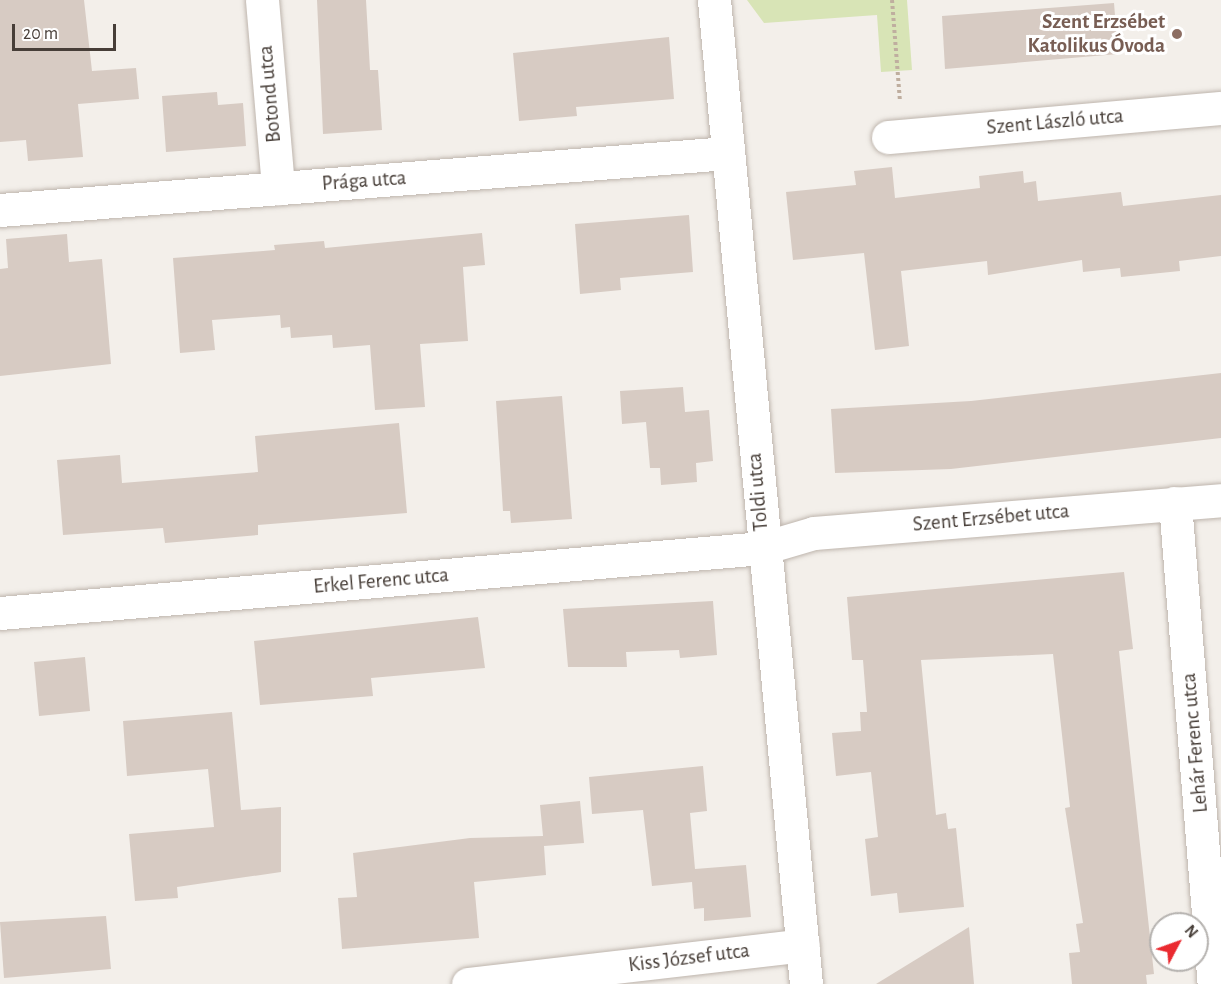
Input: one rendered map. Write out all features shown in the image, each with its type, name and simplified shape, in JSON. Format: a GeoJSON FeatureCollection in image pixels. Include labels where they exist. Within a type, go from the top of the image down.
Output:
{"type":"FeatureCollection","features":[{"type":"Feature","properties":{"kind":"street","name":"Botond utca"},"geometry":{"type":"LineString","coordinates":[[262,0],[278,188]]}},
{"type":"Feature","properties":{"kind":"street","name":"Toldi utca"},"geometry":{"type":"LineString","coordinates":[[714,0],[763,548],[806,984]]}},
{"type":"Feature","properties":{"kind":"street","name":"Szent László utca"},"geometry":{"type":"LineString","coordinates":[[896,136],[1221,108]]}},
{"type":"Feature","properties":{"kind":"street","name":"Prága utca"},"geometry":{"type":"LineString","coordinates":[[0,210],[728,153]]}},
{"type":"Feature","properties":{"kind":"street","name":"Szent Erzsébet utca"},"geometry":{"type":"LineString","coordinates":[[763,548],[814,533],[1221,500]]}},
{"type":"Feature","properties":{"kind":"street","name":"Lehár Ferenc utca"},"geometry":{"type":"LineString","coordinates":[[1175,503],[1214,984]]}},
{"type":"Feature","properties":{"kind":"street","name":"Erkel Ferenc utca"},"geometry":{"type":"LineString","coordinates":[[0,614],[763,548]]}},
{"type":"Feature","properties":{"kind":"street","name":"Kiss József utca"},"geometry":{"type":"LineString","coordinates":[[468,984],[803,945]]}},
{"type":"Feature","properties":{"kind":"path"},"geometry":{"type":"LineString","coordinates":[[892,0],[896,136]]}},
{"type":"Feature","properties":{"kind":"green space"},"geometry":{"type":"Polygon","coordinates":[[[747,0],[907,0],[912,70],[881,72],[877,15],[764,23],[747,0]]]}},
{"type":"Feature","properties":{"kind":"building"},"geometry":{"type":"Polygon","coordinates":[[[0,0],[84,0],[92,71],[136,68],[139,99],[78,104],[83,157],[28,161],[26,140],[0,142],[0,0]]]}},
{"type":"Feature","properties":{"kind":"building"},"geometry":{"type":"Polygon","coordinates":[[[317,0],[366,0],[370,70],[378,70],[382,130],[323,134],[317,0]]]}},
{"type":"Feature","properties":{"kind":"building"},"geometry":{"type":"Polygon","coordinates":[[[1114,3],[1118,54],[945,69],[942,16],[1114,3]]]}},
{"type":"Feature","properties":{"kind":"building"},"geometry":{"type":"Polygon","coordinates":[[[669,37],[674,99],[576,107],[577,116],[519,121],[513,53],[669,37]]]}},
{"type":"Feature","properties":{"kind":"building"},"geometry":{"type":"Polygon","coordinates":[[[217,92],[218,105],[243,103],[246,146],[166,152],[162,96],[217,92]]]}},
{"type":"Feature","properties":{"kind":"building"},"geometry":{"type":"Polygon","coordinates":[[[892,167],[895,198],[980,188],[979,176],[1023,171],[1024,183],[1036,181],[1038,201],[1121,192],[1123,206],[1221,195],[1221,256],[1179,261],[1180,271],[1121,277],[1120,268],[1083,272],[1082,260],[988,275],[987,261],[901,271],[909,346],[875,350],[864,253],[793,260],[786,192],[856,185],[854,171],[892,167]]]}},
{"type":"Feature","properties":{"kind":"building"},"geometry":{"type":"Polygon","coordinates":[[[689,215],[693,272],[620,278],[621,290],[580,294],[575,224],[689,215]]]}},
{"type":"Feature","properties":{"kind":"building"},"geometry":{"type":"Polygon","coordinates":[[[482,233],[485,265],[463,267],[468,341],[420,344],[425,407],[375,410],[370,345],[333,348],[332,335],[291,338],[290,327],[281,328],[280,315],[212,320],[215,350],[180,353],[173,258],[275,250],[274,245],[324,241],[325,248],[482,233]]]}},
{"type":"Feature","properties":{"kind":"building"},"geometry":{"type":"Polygon","coordinates":[[[67,234],[69,262],[102,259],[111,364],[0,376],[0,269],[8,268],[6,239],[67,234]]]}},
{"type":"Feature","properties":{"kind":"building"},"geometry":{"type":"Polygon","coordinates":[[[1221,373],[1221,438],[951,469],[835,473],[831,409],[971,401],[1221,373]]]}},
{"type":"Feature","properties":{"kind":"building"},"geometry":{"type":"Polygon","coordinates":[[[683,387],[685,412],[709,410],[713,461],[696,463],[697,482],[661,485],[660,468],[650,468],[646,422],[622,424],[620,391],[683,387]]]}},
{"type":"Feature","properties":{"kind":"building"},"geometry":{"type":"Polygon","coordinates":[[[562,396],[572,519],[511,523],[510,511],[503,511],[496,401],[562,396]]]}},
{"type":"Feature","properties":{"kind":"building"},"geometry":{"type":"Polygon","coordinates":[[[399,423],[407,513],[258,525],[258,535],[165,543],[163,528],[63,535],[57,460],[120,455],[122,483],[258,472],[255,436],[399,423]]]}},
{"type":"Feature","properties":{"kind":"building"},"geometry":{"type":"Polygon","coordinates":[[[1124,572],[1133,649],[1119,651],[1149,928],[1149,972],[1154,974],[1146,975],[1147,984],[1072,984],[1069,953],[1080,952],[1076,924],[1083,923],[1065,808],[1070,807],[1053,654],[921,660],[936,815],[946,813],[948,829],[956,828],[964,907],[899,913],[897,893],[871,896],[865,839],[878,837],[871,772],[836,776],[832,733],[861,731],[860,712],[867,712],[863,660],[852,660],[847,597],[1124,572]]]}},
{"type":"Feature","properties":{"kind":"building"},"geometry":{"type":"Polygon","coordinates":[[[713,601],[717,655],[680,658],[679,650],[626,652],[627,667],[568,667],[563,609],[713,601]]]}},
{"type":"Feature","properties":{"kind":"building"},"geometry":{"type":"Polygon","coordinates":[[[478,617],[485,668],[371,678],[373,696],[260,705],[254,641],[478,617]]]}},
{"type":"Feature","properties":{"kind":"building"},"geometry":{"type":"Polygon","coordinates":[[[85,657],[90,711],[39,716],[34,662],[85,657]]]}},
{"type":"Feature","properties":{"kind":"building"},"geometry":{"type":"Polygon","coordinates":[[[232,712],[241,810],[281,807],[281,872],[177,887],[178,898],[135,901],[129,834],[214,827],[208,769],[127,776],[123,721],[232,712]]]}},
{"type":"Feature","properties":{"kind":"building"},"geometry":{"type":"Polygon","coordinates":[[[703,766],[707,811],[690,813],[695,869],[746,865],[751,917],[704,921],[704,908],[694,909],[692,882],[652,886],[643,810],[592,814],[589,777],[703,766]]]}},
{"type":"Feature","properties":{"kind":"building"},"geometry":{"type":"Polygon","coordinates":[[[580,801],[584,843],[544,846],[546,875],[474,882],[479,938],[342,949],[338,898],[357,897],[353,853],[470,838],[543,836],[540,805],[580,801]]]}},
{"type":"Feature","properties":{"kind":"building"},"geometry":{"type":"Polygon","coordinates":[[[106,916],[111,969],[4,978],[0,922],[106,916]]]}},
{"type":"Feature","properties":{"kind":"building"},"geometry":{"type":"Polygon","coordinates":[[[969,927],[974,984],[876,984],[969,927]]]}},
{"type":"Feature","properties":{"kind":"place","name":"Szent Erzsébet Katolikus Óvoda"},"geometry":{"type":"Point","coordinates":[1177,34]}}]}
